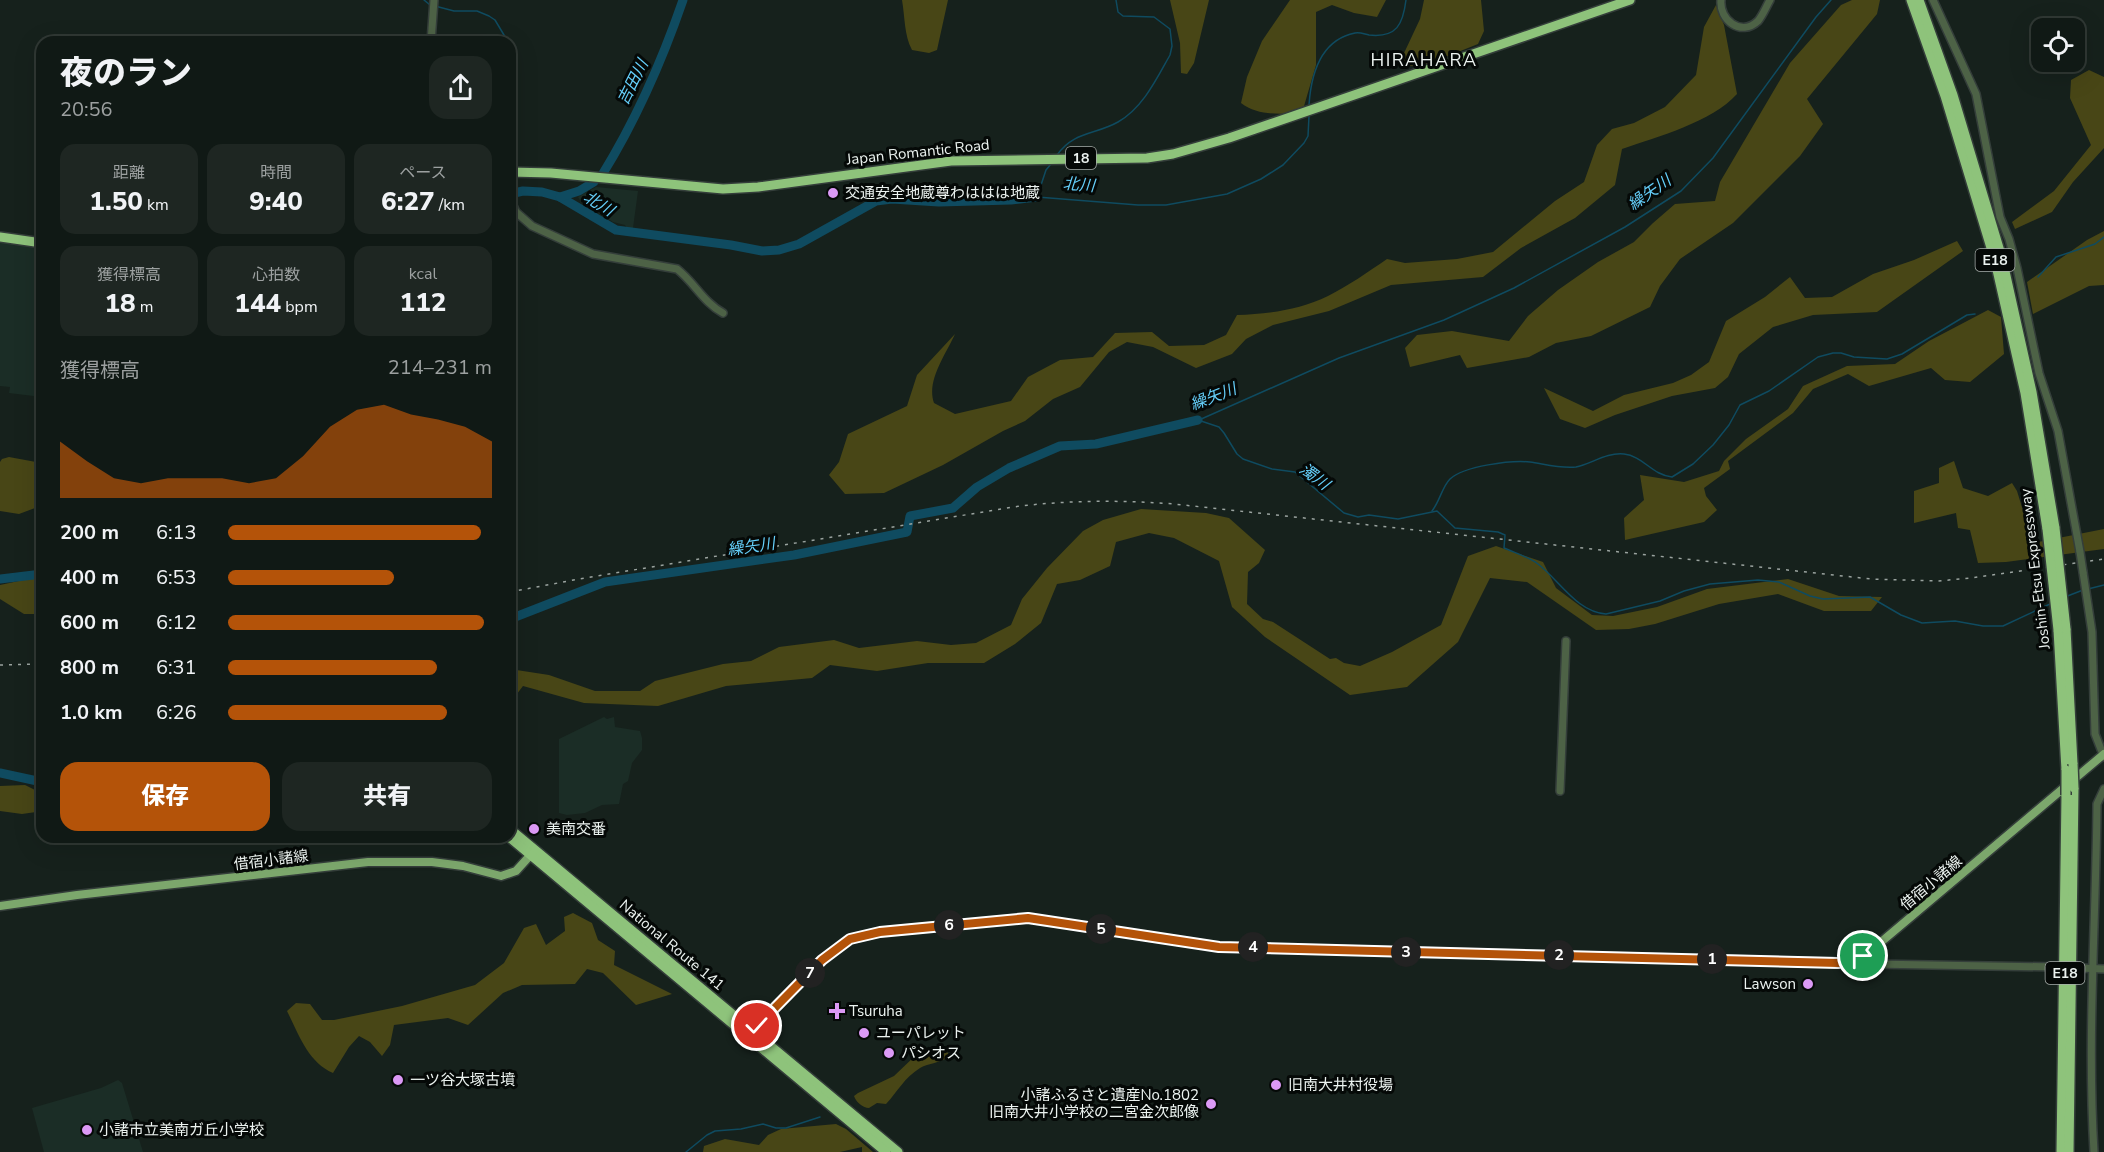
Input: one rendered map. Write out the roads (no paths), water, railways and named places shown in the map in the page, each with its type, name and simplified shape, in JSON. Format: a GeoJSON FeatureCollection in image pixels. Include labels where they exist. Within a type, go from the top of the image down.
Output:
{"type":"FeatureCollection","features":[{"type":"Feature","properties":{"kind":"highway","name":"Japan Romantic Road"},"geometry":{"type":"LineString","coordinates":[[516,172],[723,189],[758,187],[951,161],[1147,158],[1173,154],[1229,138],[1630,0]]}},
{"type":"Feature","properties":{"kind":"highway","name":"Joshin-Etsu Expressway"},"geometry":{"type":"LineString","coordinates":[[1911,0],[1945,96],[1995,261],[2025,393],[2051,529]]}},
{"type":"Feature","properties":{"kind":"highway","name":"Joshin-Etsu Expressway"},"geometry":{"type":"LineString","coordinates":[[1919,0],[1956,104],[2002,258],[2032,392],[2051,529],[2062,630],[2070,767],[2074,788],[2069,1152]]}},
{"type":"Feature","properties":{"kind":"highway"},"geometry":{"type":"LineString","coordinates":[[0,237],[36,242]]}},
{"type":"Feature","properties":{"kind":"highway","name":"Joshin-Etsu Expressway"},"geometry":{"type":"LineString","coordinates":[[2060,1152],[2066,795],[2070,767]]}},
{"type":"Feature","properties":{"kind":"highway","name":"National Route 141"},"geometry":{"type":"LineString","coordinates":[[516,836],[886,1152]]}},
{"type":"Feature","properties":{"kind":"highway","name":"National Route 141"},"geometry":{"type":"LineString","coordinates":[[516,841],[533,852]]}},
{"type":"Feature","properties":{"kind":"highway","name":"National Route 141"},"geometry":{"type":"LineString","coordinates":[[749,1034],[898,1152]]}},
{"type":"Feature","properties":{"kind":"highway"},"geometry":{"type":"LineString","coordinates":[[2071,1062],[2075,1152]]}},
{"type":"Feature","properties":{"kind":"main road","name":"借宿小諸線"},"geometry":{"type":"LineString","coordinates":[[749,1034],[822,960],[850,939],[880,932],[1028,918],[1219,947],[1838,963],[1852,961],[1863,956],[2104,755]]}},
{"type":"Feature","properties":{"kind":"main road","name":"借宿小諸線"},"geometry":{"type":"LineString","coordinates":[[0,906],[368,862],[432,862],[463,866],[501,876],[516,871],[533,852]]}},
{"type":"Feature","properties":{"kind":"street"},"geometry":{"type":"LineString","coordinates":[[431,36],[434,0]]}},
{"type":"Feature","properties":{"kind":"street"},"geometry":{"type":"LineString","coordinates":[[1721,0],[1721,12],[1726,20],[1734,26],[1743,27],[1757,22],[1770,0]]}},
{"type":"Feature","properties":{"kind":"street"},"geometry":{"type":"LineString","coordinates":[[1933,0],[1976,94],[2000,217],[2015,258],[2039,373],[2058,431],[2092,632],[2095,734],[2104,755]]}},
{"type":"Feature","properties":{"kind":"street"},"geometry":{"type":"LineString","coordinates":[[516,212],[532,226],[593,254],[677,269],[685,275],[713,308],[723,313]]}},
{"type":"Feature","properties":{"kind":"street"},"geometry":{"type":"LineString","coordinates":[[1560,792],[1566,641]]}},
{"type":"Feature","properties":{"kind":"street"},"geometry":{"type":"LineString","coordinates":[[2094,1152],[2091,1048],[2092,968],[2097,804],[2104,789]]}},
{"type":"Feature","properties":{"kind":"street"},"geometry":{"type":"LineString","coordinates":[[1863,956],[1872,964],[2057,968]]}},
{"type":"Feature","properties":{"kind":"street"},"geometry":{"type":"LineString","coordinates":[[2079,968],[2104,969]]}},
{"type":"Feature","properties":{"kind":"waterway"},"geometry":{"type":"LineString","coordinates":[[424,0],[430,5]]}},
{"type":"Feature","properties":{"kind":"waterway","name":"吉田川"},"geometry":{"type":"LineString","coordinates":[[602,175],[647,90],[683,0]]}},
{"type":"Feature","properties":{"kind":"waterway"},"geometry":{"type":"LineString","coordinates":[[1057,155],[1078,137],[1118,122],[1135,109],[1154,83],[1170,55],[1172,46],[1170,29],[1154,17],[1123,16],[1118,12],[1116,0]]}},
{"type":"Feature","properties":{"kind":"waterway","name":"北川"},"geometry":{"type":"LineString","coordinates":[[1309,105],[1315,71],[1333,43],[1355,33],[1379,35],[1392,32],[1397,28],[1403,16],[1406,0]]}},
{"type":"Feature","properties":{"kind":"waterway","name":"繰矢川"},"geometry":{"type":"LineString","coordinates":[[1199,420],[1339,358],[1444,320],[1514,288],[1625,227],[1681,191],[1713,158],[1816,17],[1831,0]]}},
{"type":"Feature","properties":{"kind":"waterway"},"geometry":{"type":"LineString","coordinates":[[435,6],[454,11],[477,11],[489,16],[495,20],[505,36]]}},
{"type":"Feature","properties":{"kind":"waterway","name":"北川"},"geometry":{"type":"LineString","coordinates":[[1051,164],[1046,170],[1037,197],[1166,205],[1227,194],[1261,179],[1283,165],[1308,136],[1309,116]]}},
{"type":"Feature","properties":{"kind":"waterway","name":"吉田川"},"geometry":{"type":"LineString","coordinates":[[560,197],[579,191],[594,182]]}},
{"type":"Feature","properties":{"kind":"waterway","name":"北川"},"geometry":{"type":"LineString","coordinates":[[516,193],[542,192],[560,197],[616,230],[762,251],[779,250],[799,244],[876,201],[892,199],[939,202],[1037,197]]}},
{"type":"Feature","properties":{"kind":"waterway"},"geometry":{"type":"LineString","coordinates":[[2038,277],[2056,257],[2095,244],[2104,237]]}},
{"type":"Feature","properties":{"kind":"waterway"},"geometry":{"type":"LineString","coordinates":[[1432,511],[1445,486],[1457,474],[1476,467],[1500,463],[1530,462],[1559,467],[1576,467],[1605,456],[1624,454],[1631,455],[1659,473],[1672,477],[1693,464],[1713,445],[1729,425],[1740,405],[1769,391],[1818,357],[1841,353],[1854,357],[1887,359],[1902,354],[1967,315],[1975,314]]}},
{"type":"Feature","properties":{"kind":"waterway","name":"濁川"},"geometry":{"type":"LineString","coordinates":[[1198,420],[1219,427],[1243,459],[1272,469],[1295,472],[1344,513],[1358,517],[1369,515],[1398,519],[1437,511],[1455,528],[1498,532],[1505,535],[1504,548],[1538,564],[1569,595],[1586,608],[1596,612],[1606,614],[1660,601],[1710,584],[1758,580],[1779,582],[1810,596],[1823,599],[1870,597],[1901,615],[1922,623],[1955,621],[1983,626],[2003,626],[2050,604]]}},
{"type":"Feature","properties":{"kind":"waterway","name":"繰矢川"},"geometry":{"type":"LineString","coordinates":[[516,617],[605,582],[794,555],[907,532],[910,516],[953,508],[977,487],[1009,468],[1060,446],[1096,444],[1198,420]]}},
{"type":"Feature","properties":{"kind":"waterway","name":"北川"},"geometry":{"type":"LineString","coordinates":[[0,579],[36,575]]}},
{"type":"Feature","properties":{"kind":"waterway"},"geometry":{"type":"LineString","coordinates":[[2088,589],[2104,585]]}},
{"type":"Feature","properties":{"kind":"waterway"},"geometry":{"type":"LineString","coordinates":[[2065,597],[2083,590]]}},
{"type":"Feature","properties":{"kind":"waterway","name":"繰矢川"},"geometry":{"type":"LineString","coordinates":[[0,773],[36,781]]}},
{"type":"Feature","properties":{"kind":"waterway"},"geometry":{"type":"LineString","coordinates":[[686,1152],[715,1131],[763,1124],[786,1128],[820,1117]]}},
{"type":"Feature","properties":{"kind":"railway"},"geometry":{"type":"LineString","coordinates":[[516,591],[1013,507],[1094,501],[1174,504],[1871,579],[1938,581],[2104,559]]}},
{"type":"Feature","properties":{"kind":"railway"},"geometry":{"type":"LineString","coordinates":[[0,665],[36,664]]}},
{"type":"Feature","properties":{"kind":"place","name":"交通安全地蔵尊わははは地蔵"},"geometry":{"type":"Point","coordinates":[833,193]}},
{"type":"Feature","properties":{"kind":"place","name":"美南交番"},"geometry":{"type":"Point","coordinates":[534,829]}},
{"type":"Feature","properties":{"kind":"place","name":"Lawson"},"geometry":{"type":"Point","coordinates":[1808,984]}},
{"type":"Feature","properties":{"kind":"place","name":"Tsuruha"},"geometry":{"type":"Point","coordinates":[837,1011]}},
{"type":"Feature","properties":{"kind":"place","name":"ユーパレット"},"geometry":{"type":"Point","coordinates":[864,1033]}},
{"type":"Feature","properties":{"kind":"place","name":"パシオス"},"geometry":{"type":"Point","coordinates":[889,1053]}},
{"type":"Feature","properties":{"kind":"place","name":"一ツ谷大塚古墳"},"geometry":{"type":"Point","coordinates":[398,1080]}},
{"type":"Feature","properties":{"kind":"place","name":"旧南大井村役場"},"geometry":{"type":"Point","coordinates":[1276,1085]}},
{"type":"Feature","properties":{"kind":"place","name":"小諸ふるさと遺産No.1802 旧南大井小学校の二宮金次郎像"},"geometry":{"type":"Point","coordinates":[1211,1104]}},
{"type":"Feature","properties":{"kind":"place","name":"小諸市立美南ガ丘小学校"},"geometry":{"type":"Point","coordinates":[87,1130]}},
{"type":"Feature","properties":{"kind":"district","name":"HIRAHARA"},"geometry":{"type":"Point","coordinates":[1424,60]}}]}
